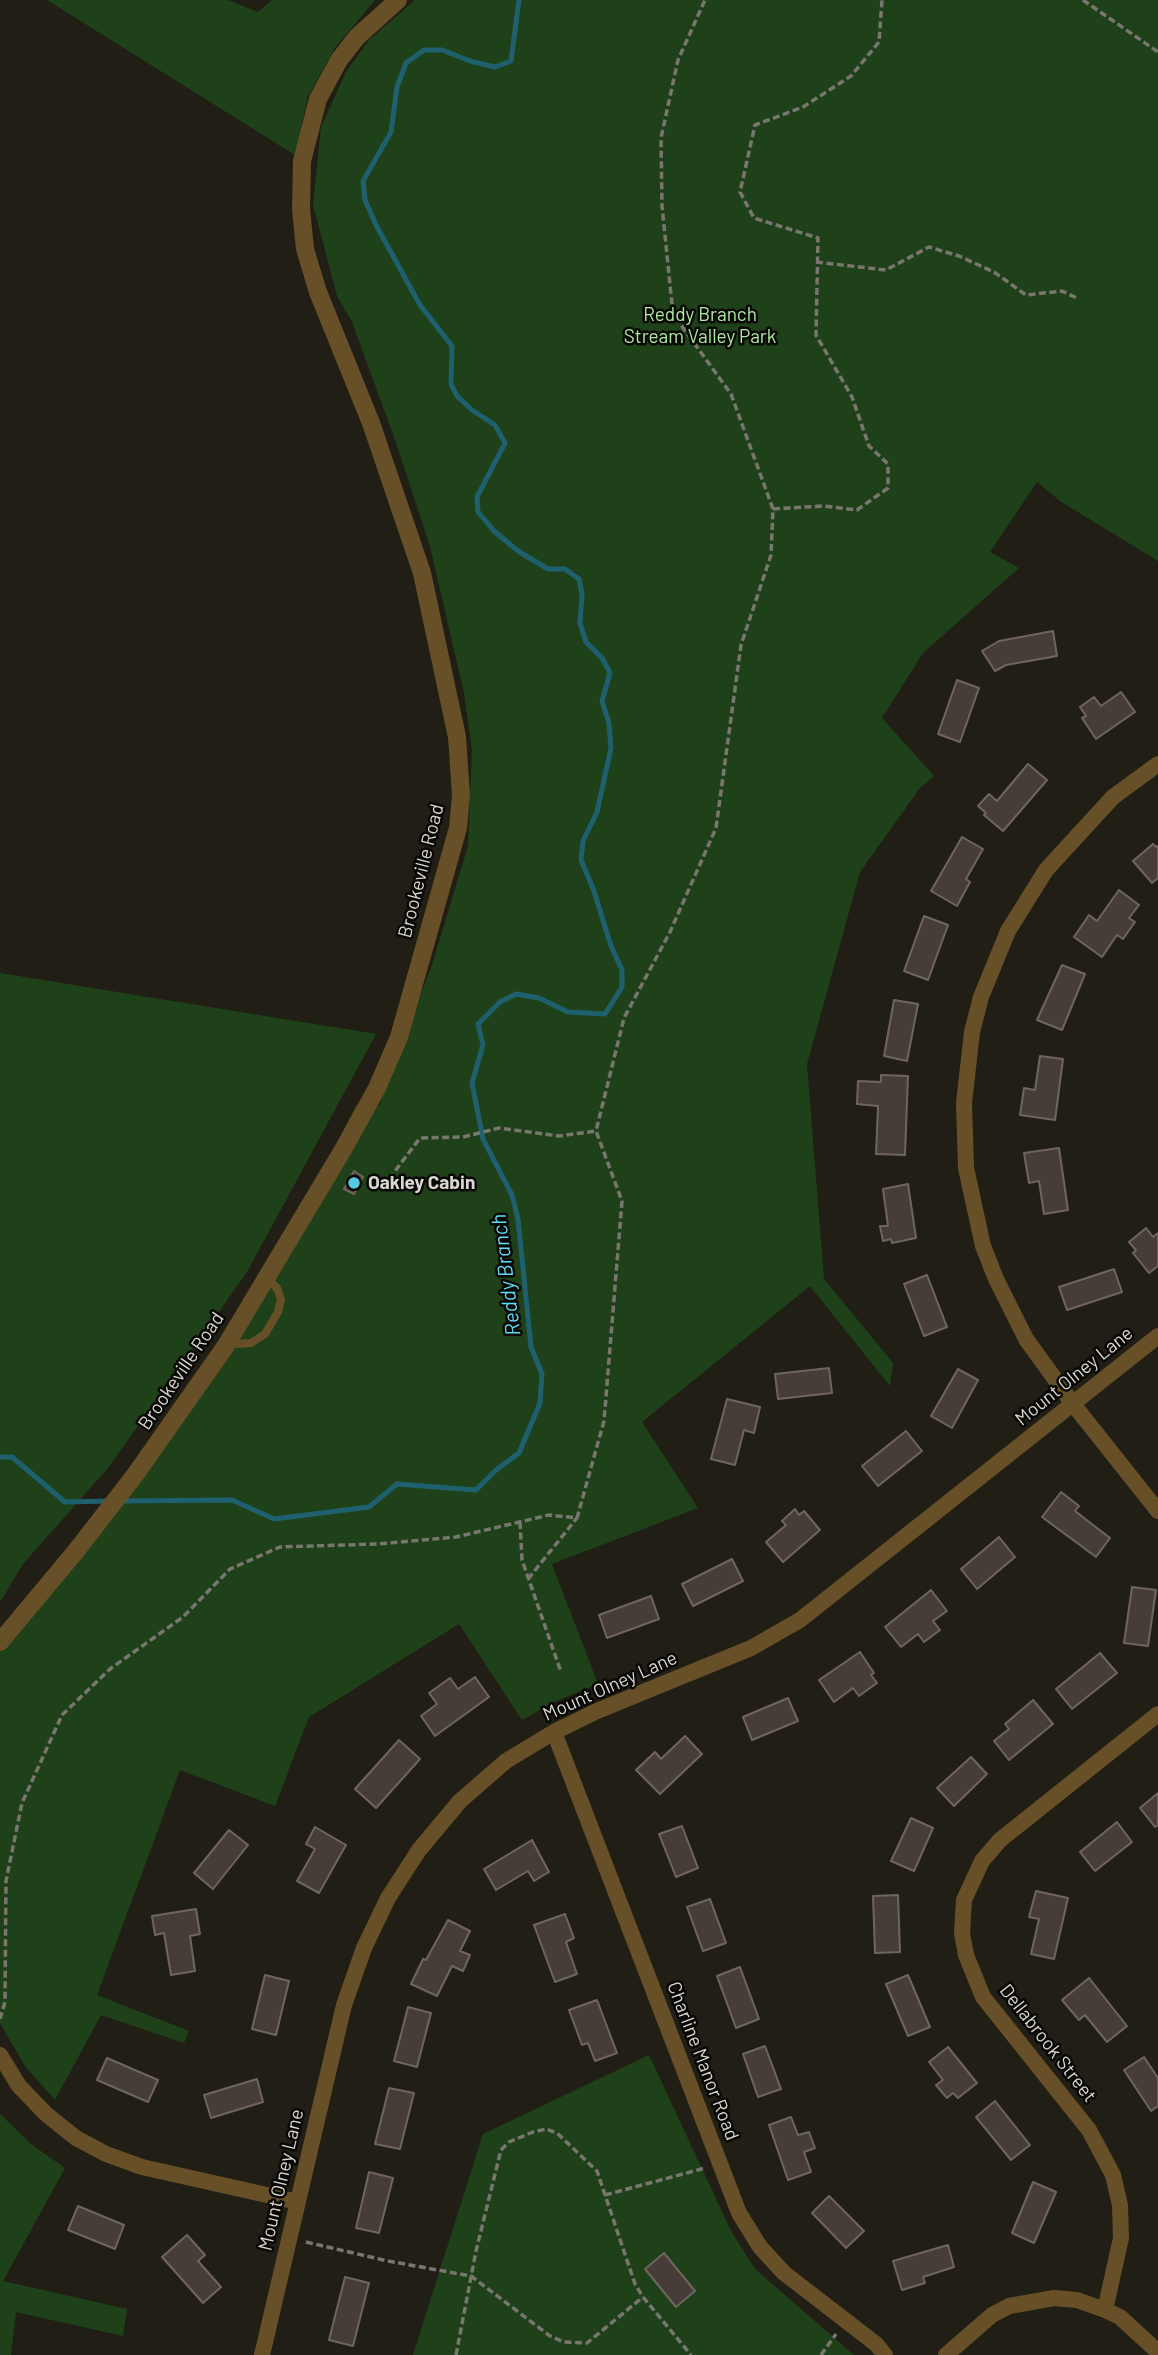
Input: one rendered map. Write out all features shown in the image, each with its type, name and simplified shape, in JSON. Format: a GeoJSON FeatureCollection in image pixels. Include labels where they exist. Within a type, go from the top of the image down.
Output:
{"type":"FeatureCollection","features":[{"type":"Feature","properties":{"kind":"street","name":"Brookeville Road"},"geometry":{"type":"LineString","coordinates":[[0,1642],[135,1475],[228,1342],[344,1148],[383,1075],[398,1037],[458,828],[461,795],[457,737],[422,573],[371,423],[318,292],[305,249],[301,209],[302,161],[318,99],[339,60],[357,37],[398,0]]}},
{"type":"Feature","properties":{"kind":"street"},"geometry":{"type":"LineString","coordinates":[[1158,764],[1113,797],[1046,870],[1009,931],[981,997],[972,1032],[964,1102],[966,1168],[984,1246],[996,1279],[1026,1339],[1073,1404],[1158,1511]]}},
{"type":"Feature","properties":{"kind":"street","name":"Mount Olney Lane"},"geometry":{"type":"LineString","coordinates":[[262,2355],[344,2006],[365,1948],[388,1898],[419,1850],[460,1801],[506,1761],[554,1732],[597,1710],[751,1648],[800,1620],[1158,1336]]}},
{"type":"Feature","properties":{"kind":"street","name":"Dellabrook Street"},"geometry":{"type":"LineString","coordinates":[[1105,2310],[1121,2238],[1121,2205],[1113,2175],[1089,2130],[983,1997],[966,1955],[962,1933],[964,1900],[982,1861],[1000,1840],[1158,1714]]}},
{"type":"Feature","properties":{"kind":"street","name":"Charline Manor Road"},"geometry":{"type":"LineString","coordinates":[[554,1732],[739,2213],[761,2247],[784,2273],[876,2344],[885,2355]]}},
{"type":"Feature","properties":{"kind":"street"},"geometry":{"type":"LineString","coordinates":[[0,2055],[19,2086],[46,2114],[76,2138],[106,2154],[142,2167],[298,2202]]}},
{"type":"Feature","properties":{"kind":"street"},"geometry":{"type":"LineString","coordinates":[[946,2355],[992,2315],[1009,2306],[1054,2298],[1077,2300],[1120,2317],[1158,2352]]}},
{"type":"Feature","properties":{"kind":"lane"},"geometry":{"type":"LineString","coordinates":[[228,1342],[251,1343],[265,1334],[278,1312],[281,1299],[277,1288],[266,1278]]}},
{"type":"Feature","properties":{"kind":"path"},"geometry":{"type":"LineString","coordinates":[[528,1579],[577,1518],[604,1422],[622,1201],[596,1131],[624,1018],[670,932],[716,828],[741,645],[771,555],[773,509],[731,394],[673,314],[662,206],[661,138],[678,60],[705,0]]}},
{"type":"Feature","properties":{"kind":"path"},"geometry":{"type":"LineString","coordinates":[[773,509],[823,506],[857,510],[888,488],[888,464],[869,446],[852,397],[816,335],[818,238],[754,218],[740,192],[755,125],[803,107],[851,76],[879,42],[882,0]]}},
{"type":"Feature","properties":{"kind":"path"},"geometry":{"type":"LineString","coordinates":[[1083,0],[1158,52]]}},
{"type":"Feature","properties":{"kind":"path"},"geometry":{"type":"LineString","coordinates":[[816,262],[886,270],[929,247],[959,256],[994,272],[1026,295],[1062,292],[1079,299]]}},
{"type":"Feature","properties":{"kind":"path"},"geometry":{"type":"LineString","coordinates":[[389,1179],[420,1138],[470,1135],[499,1128],[559,1136],[596,1131]]}},
{"type":"Feature","properties":{"kind":"path"},"geometry":{"type":"LineString","coordinates":[[0,2019],[5,2002],[6,1881],[22,1803],[62,1715],[110,1669],[183,1618],[230,1569],[280,1547],[379,1544],[456,1537],[549,1515],[577,1518]]}},
{"type":"Feature","properties":{"kind":"path"},"geometry":{"type":"LineString","coordinates":[[520,1522],[522,1560],[561,1672]]}},
{"type":"Feature","properties":{"kind":"path"},"geometry":{"type":"LineString","coordinates":[[456,2355],[471,2276],[501,2150],[509,2142],[545,2129],[557,2133],[597,2171],[635,2284],[691,2355]]}},
{"type":"Feature","properties":{"kind":"path"},"geometry":{"type":"LineString","coordinates":[[605,2195],[720,2164]]}},
{"type":"Feature","properties":{"kind":"path"},"geometry":{"type":"LineString","coordinates":[[290,2238],[388,2261],[471,2276],[550,2336],[565,2342],[587,2343],[643,2297]]}},
{"type":"Feature","properties":{"kind":"path"},"geometry":{"type":"LineString","coordinates":[[821,2355],[846,2321]]}},
{"type":"Feature","properties":{"kind":"green space"},"geometry":{"type":"Polygon","coordinates":[[[47,0],[228,0],[258,12],[272,0],[375,0],[335,48],[308,96],[295,155],[47,0]]]}},
{"type":"Feature","properties":{"kind":"green space","name":"Reddy Branch Stream Valley Park"},"geometry":{"type":"Polygon","coordinates":[[[415,0],[1158,0],[1158,561],[1060,501],[1037,482],[990,552],[1019,568],[923,653],[882,718],[934,776],[920,788],[860,872],[807,1064],[824,1279],[893,1363],[890,1386],[810,1286],[642,1422],[698,1508],[552,1564],[598,1684],[556,1701],[522,1720],[459,1624],[309,1717],[275,1806],[180,1770],[97,1995],[189,2031],[184,2043],[101,2015],[55,2100],[25,2066],[0,2023],[0,1648],[169,1436],[326,1168],[356,1105],[379,1106],[433,962],[468,846],[472,750],[464,693],[430,546],[352,322],[337,296],[313,205],[321,127],[346,72],[369,40],[415,0]]]}},
{"type":"Feature","properties":{"kind":"green space"},"geometry":{"type":"Polygon","coordinates":[[[0,973],[376,1034],[247,1272],[108,1468],[23,1564],[0,1602],[0,973]]]}},
{"type":"Feature","properties":{"kind":"green space"},"geometry":{"type":"Polygon","coordinates":[[[649,2055],[731,2231],[755,2269],[854,2355],[413,2355],[483,2134],[649,2055]]]}},
{"type":"Feature","properties":{"kind":"green space"},"geometry":{"type":"Polygon","coordinates":[[[0,2114],[31,2144],[65,2168],[3,2281],[127,2309],[123,2336],[16,2312],[11,2355],[0,2355],[0,2114]]]}},
{"type":"Feature","properties":{"kind":"building"},"geometry":{"type":"Polygon","coordinates":[[[1053,631],[1057,656],[1006,665],[995,671],[982,651],[999,641],[1053,631]]]}},
{"type":"Feature","properties":{"kind":"building"},"geometry":{"type":"Polygon","coordinates":[[[957,680],[979,688],[960,742],[938,734],[957,680]]]}},
{"type":"Feature","properties":{"kind":"building"},"geometry":{"type":"Polygon","coordinates":[[[1121,692],[1135,712],[1096,739],[1082,718],[1086,716],[1080,707],[1094,697],[1101,706],[1121,692]]]}},
{"type":"Feature","properties":{"kind":"building"},"geometry":{"type":"Polygon","coordinates":[[[1028,764],[1047,780],[1003,831],[984,815],[986,813],[978,806],[989,794],[997,801],[1028,764]]]}},
{"type":"Feature","properties":{"kind":"building"},"geometry":{"type":"Polygon","coordinates":[[[962,837],[983,849],[966,879],[970,882],[957,906],[931,891],[962,837]]]}},
{"type":"Feature","properties":{"kind":"building"},"geometry":{"type":"Polygon","coordinates":[[[1153,844],[1158,846],[1158,878],[1152,883],[1133,861],[1153,844]]]}},
{"type":"Feature","properties":{"kind":"building"},"geometry":{"type":"Polygon","coordinates":[[[1119,890],[1139,905],[1129,918],[1135,922],[1123,939],[1117,935],[1102,957],[1074,937],[1089,915],[1097,921],[1119,890]]]}},
{"type":"Feature","properties":{"kind":"building"},"geometry":{"type":"Polygon","coordinates":[[[924,916],[948,925],[928,980],[904,971],[924,916]]]}},
{"type":"Feature","properties":{"kind":"building"},"geometry":{"type":"Polygon","coordinates":[[[1062,965],[1085,974],[1062,1030],[1037,1020],[1062,965]]]}},
{"type":"Feature","properties":{"kind":"building"},"geometry":{"type":"Polygon","coordinates":[[[894,1000],[918,1004],[907,1061],[884,1056],[894,1000]]]}},
{"type":"Feature","properties":{"kind":"building"},"geometry":{"type":"Polygon","coordinates":[[[1040,1056],[1063,1059],[1055,1120],[1020,1115],[1024,1088],[1035,1090],[1040,1056]]]}},
{"type":"Feature","properties":{"kind":"building"},"geometry":{"type":"Polygon","coordinates":[[[881,1075],[908,1076],[905,1155],[876,1154],[878,1106],[857,1104],[858,1081],[881,1082],[881,1075]]]}},
{"type":"Feature","properties":{"kind":"building"},"geometry":{"type":"Polygon","coordinates":[[[1059,1148],[1068,1210],[1044,1214],[1039,1181],[1029,1183],[1024,1153],[1059,1148]]]}},
{"type":"Feature","properties":{"kind":"building","name":"Oakley Cabin"},"geometry":{"type":"Polygon","coordinates":[[[354,1171],[363,1177],[354,1194],[344,1189],[354,1171]]]}},
{"type":"Feature","properties":{"kind":"building"},"geometry":{"type":"Polygon","coordinates":[[[908,1184],[916,1238],[892,1243],[891,1239],[883,1241],[880,1226],[888,1226],[883,1189],[908,1184]]]}},
{"type":"Feature","properties":{"kind":"building"},"geometry":{"type":"Polygon","coordinates":[[[1146,1228],[1153,1237],[1158,1233],[1158,1266],[1149,1273],[1133,1253],[1136,1250],[1129,1242],[1146,1228]]]}},
{"type":"Feature","properties":{"kind":"building"},"geometry":{"type":"Polygon","coordinates":[[[1114,1269],[1122,1292],[1067,1310],[1059,1287],[1114,1269]]]}},
{"type":"Feature","properties":{"kind":"building"},"geometry":{"type":"Polygon","coordinates":[[[927,1275],[947,1327],[924,1336],[904,1284],[927,1275]]]}},
{"type":"Feature","properties":{"kind":"building"},"geometry":{"type":"Polygon","coordinates":[[[829,1368],[832,1393],[778,1399],[775,1374],[829,1368]]]}},
{"type":"Feature","properties":{"kind":"building"},"geometry":{"type":"Polygon","coordinates":[[[958,1369],[978,1380],[952,1428],[931,1416],[958,1369]]]}},
{"type":"Feature","properties":{"kind":"building"},"geometry":{"type":"Polygon","coordinates":[[[727,1399],[760,1407],[754,1433],[744,1430],[735,1465],[711,1459],[727,1399]]]}},
{"type":"Feature","properties":{"kind":"building"},"geometry":{"type":"Polygon","coordinates":[[[906,1431],[922,1451],[878,1486],[862,1466],[906,1431]]]}},
{"type":"Feature","properties":{"kind":"building"},"geometry":{"type":"Polygon","coordinates":[[[1061,1492],[1079,1506],[1075,1511],[1110,1538],[1096,1557],[1042,1517],[1061,1492]]]}},
{"type":"Feature","properties":{"kind":"building"},"geometry":{"type":"Polygon","coordinates":[[[795,1509],[799,1515],[804,1511],[820,1530],[783,1562],[766,1542],[786,1525],[782,1521],[795,1509]]]}},
{"type":"Feature","properties":{"kind":"building"},"geometry":{"type":"Polygon","coordinates":[[[999,1537],[1015,1557],[977,1589],[961,1569],[999,1537]]]}},
{"type":"Feature","properties":{"kind":"building"},"geometry":{"type":"Polygon","coordinates":[[[732,1559],[743,1581],[693,1606],[682,1584],[732,1559]]]}},
{"type":"Feature","properties":{"kind":"building"},"geometry":{"type":"Polygon","coordinates":[[[1132,1587],[1156,1590],[1148,1646],[1124,1643],[1132,1587]]]}},
{"type":"Feature","properties":{"kind":"building"},"geometry":{"type":"Polygon","coordinates":[[[931,1590],[947,1611],[933,1621],[940,1630],[924,1642],[918,1634],[901,1647],[885,1627],[931,1590]]]}},
{"type":"Feature","properties":{"kind":"building"},"geometry":{"type":"Polygon","coordinates":[[[651,1596],[659,1619],[607,1638],[599,1615],[651,1596]]]}},
{"type":"Feature","properties":{"kind":"building"},"geometry":{"type":"Polygon","coordinates":[[[860,1652],[874,1673],[871,1675],[877,1683],[859,1696],[853,1688],[834,1702],[819,1680],[860,1652]]]}},
{"type":"Feature","properties":{"kind":"building"},"geometry":{"type":"Polygon","coordinates":[[[1100,1653],[1117,1673],[1072,1709],[1056,1689],[1100,1653]]]}},
{"type":"Feature","properties":{"kind":"building"},"geometry":{"type":"Polygon","coordinates":[[[475,1677],[489,1697],[435,1736],[421,1716],[437,1704],[429,1693],[450,1678],[458,1689],[475,1677]]]}},
{"type":"Feature","properties":{"kind":"building"},"geometry":{"type":"Polygon","coordinates":[[[788,1698],[798,1721],[752,1740],[743,1717],[788,1698]]]}},
{"type":"Feature","properties":{"kind":"building"},"geometry":{"type":"Polygon","coordinates":[[[1033,1700],[1053,1724],[1009,1760],[994,1741],[1009,1729],[1005,1724],[1033,1700]]]}},
{"type":"Feature","properties":{"kind":"building"},"geometry":{"type":"Polygon","coordinates":[[[685,1736],[702,1754],[660,1794],[636,1770],[655,1752],[661,1759],[685,1736]]]}},
{"type":"Feature","properties":{"kind":"building"},"geometry":{"type":"Polygon","coordinates":[[[399,1740],[420,1759],[376,1808],[355,1789],[399,1740]]]}},
{"type":"Feature","properties":{"kind":"building"},"geometry":{"type":"Polygon","coordinates":[[[971,1757],[987,1774],[954,1806],[937,1788],[971,1757]]]}},
{"type":"Feature","properties":{"kind":"building"},"geometry":{"type":"Polygon","coordinates":[[[1158,1793],[1158,1825],[1155,1827],[1140,1808],[1158,1793]]]}},
{"type":"Feature","properties":{"kind":"building"},"geometry":{"type":"Polygon","coordinates":[[[911,1818],[933,1828],[914,1871],[891,1861],[911,1818]]]}},
{"type":"Feature","properties":{"kind":"building"},"geometry":{"type":"Polygon","coordinates":[[[1117,1822],[1132,1842],[1095,1871],[1080,1852],[1117,1822]]]}},
{"type":"Feature","properties":{"kind":"building"},"geometry":{"type":"Polygon","coordinates":[[[682,1826],[698,1868],[676,1877],[659,1834],[682,1826]]]}},
{"type":"Feature","properties":{"kind":"building"},"geometry":{"type":"Polygon","coordinates":[[[315,1827],[346,1845],[319,1893],[297,1881],[315,1849],[306,1844],[315,1827]]]}},
{"type":"Feature","properties":{"kind":"building"},"geometry":{"type":"Polygon","coordinates":[[[229,1830],[248,1845],[213,1889],[194,1873],[229,1830]]]}},
{"type":"Feature","properties":{"kind":"building"},"geometry":{"type":"Polygon","coordinates":[[[532,1840],[549,1872],[534,1881],[528,1871],[496,1890],[484,1869],[532,1840]]]}},
{"type":"Feature","properties":{"kind":"building"},"geometry":{"type":"Polygon","coordinates":[[[1036,1891],[1068,1898],[1054,1959],[1031,1954],[1039,1919],[1029,1917],[1036,1891]]]}},
{"type":"Feature","properties":{"kind":"building"},"geometry":{"type":"Polygon","coordinates":[[[898,1895],[900,1952],[875,1953],[873,1896],[898,1895]]]}},
{"type":"Feature","properties":{"kind":"building"},"geometry":{"type":"Polygon","coordinates":[[[710,1899],[726,1943],[703,1951],[687,1907],[710,1899]]]}},
{"type":"Feature","properties":{"kind":"building"},"geometry":{"type":"Polygon","coordinates":[[[196,1909],[200,1934],[190,1936],[195,1971],[171,1975],[164,1933],[155,1935],[152,1916],[196,1909]]]}},
{"type":"Feature","properties":{"kind":"building"},"geometry":{"type":"Polygon","coordinates":[[[565,1914],[574,1938],[566,1942],[577,1974],[555,1982],[534,1925],[565,1914]]]}},
{"type":"Feature","properties":{"kind":"building"},"geometry":{"type":"Polygon","coordinates":[[[448,1920],[470,1931],[460,1951],[470,1955],[463,1971],[452,1966],[437,1996],[411,1984],[423,1959],[426,1960],[448,1920]]]}},
{"type":"Feature","properties":{"kind":"building"},"geometry":{"type":"Polygon","coordinates":[[[740,1967],[759,2019],[736,2028],[717,1976],[740,1967]]]}},
{"type":"Feature","properties":{"kind":"building"},"geometry":{"type":"Polygon","coordinates":[[[265,1975],[289,1981],[276,2035],[252,2029],[265,1975]]]}},
{"type":"Feature","properties":{"kind":"building"},"geometry":{"type":"Polygon","coordinates":[[[908,1975],[930,2027],[908,2036],[886,1984],[908,1975]]]}},
{"type":"Feature","properties":{"kind":"building"},"geometry":{"type":"Polygon","coordinates":[[[1089,1978],[1127,2026],[1107,2042],[1085,2015],[1079,2020],[1062,2000],[1089,1978]]]}},
{"type":"Feature","properties":{"kind":"building"},"geometry":{"type":"Polygon","coordinates":[[[597,2000],[617,2053],[595,2061],[588,2043],[582,2045],[569,2010],[597,2000]]]}},
{"type":"Feature","properties":{"kind":"building"},"geometry":{"type":"Polygon","coordinates":[[[408,2007],[431,2013],[417,2067],[394,2061],[408,2007]]]}},
{"type":"Feature","properties":{"kind":"building"},"geometry":{"type":"Polygon","coordinates":[[[765,2046],[781,2089],[758,2097],[743,2054],[765,2046]]]}},
{"type":"Feature","properties":{"kind":"building"},"geometry":{"type":"Polygon","coordinates":[[[948,2047],[977,2083],[958,2098],[953,2093],[947,2098],[936,2085],[943,2080],[929,2062],[948,2047]]]}},
{"type":"Feature","properties":{"kind":"building"},"geometry":{"type":"Polygon","coordinates":[[[1144,2057],[1158,2078],[1158,2106],[1151,2111],[1124,2070],[1144,2057]]]}},
{"type":"Feature","properties":{"kind":"building"},"geometry":{"type":"Polygon","coordinates":[[[107,2058],[158,2080],[148,2102],[97,2080],[107,2058]]]}},
{"type":"Feature","properties":{"kind":"building"},"geometry":{"type":"Polygon","coordinates":[[[257,2079],[263,2102],[211,2118],[204,2095],[257,2079]]]}},
{"type":"Feature","properties":{"kind":"building"},"geometry":{"type":"Polygon","coordinates":[[[389,2088],[414,2093],[400,2149],[375,2144],[389,2088]]]}},
{"type":"Feature","properties":{"kind":"building"},"geometry":{"type":"Polygon","coordinates":[[[995,2101],[1030,2145],[1011,2160],[976,2117],[995,2101]]]}},
{"type":"Feature","properties":{"kind":"building"},"geometry":{"type":"Polygon","coordinates":[[[791,2117],[798,2135],[809,2132],[815,2148],[804,2152],[811,2172],[788,2180],[769,2125],[791,2117]]]}},
{"type":"Feature","properties":{"kind":"building"},"geometry":{"type":"Polygon","coordinates":[[[369,2172],[393,2178],[379,2233],[356,2228],[369,2172]]]}},
{"type":"Feature","properties":{"kind":"building"},"geometry":{"type":"Polygon","coordinates":[[[1033,2182],[1056,2192],[1034,2243],[1012,2233],[1033,2182]]]}},
{"type":"Feature","properties":{"kind":"building"},"geometry":{"type":"Polygon","coordinates":[[[829,2196],[864,2231],[846,2248],[812,2213],[829,2196]]]}},
{"type":"Feature","properties":{"kind":"building"},"geometry":{"type":"Polygon","coordinates":[[[78,2206],[124,2225],[115,2249],[68,2230],[78,2206]]]}},
{"type":"Feature","properties":{"kind":"building"},"geometry":{"type":"Polygon","coordinates":[[[187,2235],[205,2255],[198,2261],[221,2287],[203,2303],[162,2257],[187,2235]]]}},
{"type":"Feature","properties":{"kind":"building"},"geometry":{"type":"Polygon","coordinates":[[[948,2245],[954,2267],[923,2277],[925,2283],[902,2290],[893,2261],[948,2245]]]}},
{"type":"Feature","properties":{"kind":"building"},"geometry":{"type":"Polygon","coordinates":[[[664,2253],[695,2291],[676,2307],[645,2269],[664,2253]]]}},
{"type":"Feature","properties":{"kind":"building"},"geometry":{"type":"Polygon","coordinates":[[[345,2277],[369,2283],[353,2346],[329,2340],[345,2277]]]}},
{"type":"Feature","properties":{"kind":"waterway","name":"Reddy Branch"},"geometry":{"type":"LineString","coordinates":[[120,1501],[232,1500],[274,1519],[369,1507],[397,1484],[476,1490],[496,1470],[519,1453],[540,1403],[542,1374],[531,1347],[518,1219],[512,1195],[483,1139],[472,1083],[483,1045],[478,1024],[500,1002],[516,994],[539,998],[568,1012],[605,1014],[622,987],[622,970],[581,860],[583,841],[597,812],[611,748],[609,723],[602,701],[610,673],[602,658],[586,642],[580,623],[582,594],[579,579],[565,569],[548,569],[518,551],[494,531],[478,512],[477,497],[505,443],[495,425],[457,396],[451,384],[452,346],[420,305],[376,225],[365,200],[363,181],[391,132],[397,87],[406,63],[424,50],[442,50],[495,67],[511,61],[519,0]]}},
{"type":"Feature","properties":{"kind":"waterway","name":"Reddy Branch"},"geometry":{"type":"LineString","coordinates":[[0,1457],[12,1457],[65,1502],[110,1501]]}},
{"type":"Feature","properties":{"kind":"place","name":"Oakley Cabin"},"geometry":{"type":"Point","coordinates":[354,1183]}}]}
